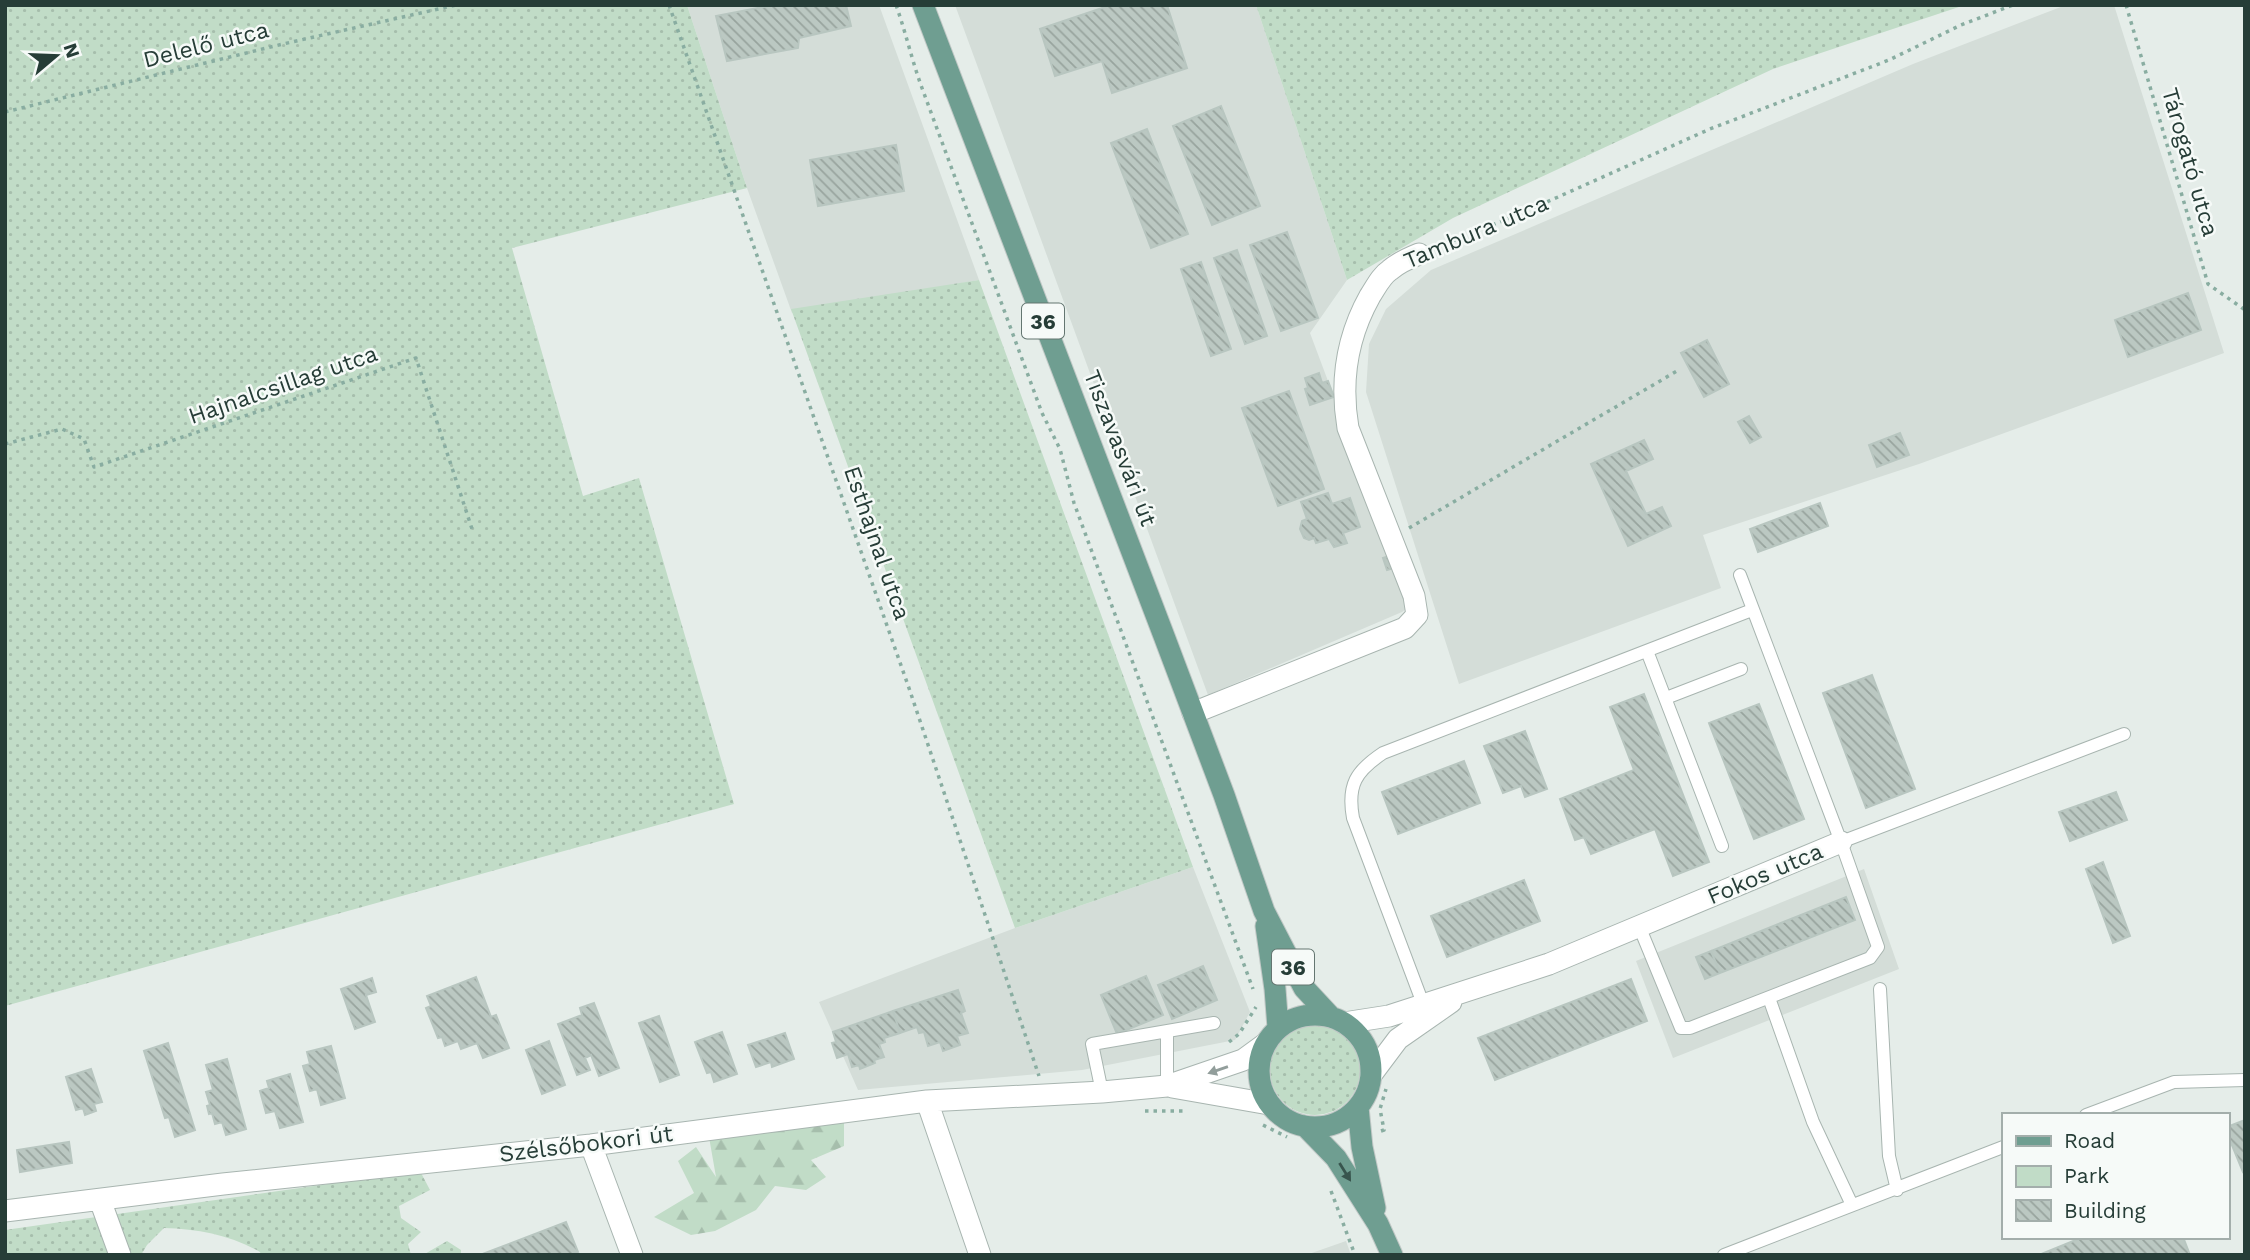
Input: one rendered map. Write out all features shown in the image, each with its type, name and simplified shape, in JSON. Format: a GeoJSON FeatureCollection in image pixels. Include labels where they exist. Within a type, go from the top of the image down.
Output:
{"type":"FeatureCollection","features":[{"type":"Feature","properties":{"kind":"main road","name":"Tiszavasvári út"},"geometry":{"type":"LineString","coordinates":[[923,5],[1193,713],[1264,911]]}},
{"type":"Feature","properties":{"kind":"main road","name":"36"},"geometry":{"type":"LineString","coordinates":[[1264,911],[1304,988],[1338,1020],[1356,1032],[1365,1045],[1371,1075]]}},
{"type":"Feature","properties":{"kind":"main road","name":"36"},"geometry":{"type":"LineString","coordinates":[[1264,911],[1275,989],[1272,1036]]}},
{"type":"Feature","properties":{"kind":"main road","name":"36"},"geometry":{"type":"LineString","coordinates":[[1269,1104],[1259,1080],[1261,1055],[1272,1036],[1297,1017],[1320,1015],[1338,1020]]}},
{"type":"Feature","properties":{"kind":"main road"},"geometry":{"type":"LineString","coordinates":[[1299,1133],[1339,1121],[1358,1107],[1371,1075]]}},
{"type":"Feature","properties":{"kind":"main road"},"geometry":{"type":"LineString","coordinates":[[1269,1104],[1291,1122],[1299,1133],[1336,1158],[1378,1224],[1392,1255]]}},
{"type":"Feature","properties":{"kind":"main road"},"geometry":{"type":"LineString","coordinates":[[1358,1107],[1362,1147],[1378,1224]]}},
{"type":"Feature","properties":{"kind":"street","name":"Tambura utca"},"geometry":{"type":"LineString","coordinates":[[1193,713],[1405,628],[1417,615],[1414,596],[1348,428],[1344,381],[1353,334],[1377,284],[1388,270],[1419,254]]}},
{"type":"Feature","properties":{"kind":"street","name":"Fokos utca"},"geometry":{"type":"LineString","coordinates":[[1338,1020],[1362,1021],[1418,1011],[1549,964],[1842,842]]}},
{"type":"Feature","properties":{"kind":"street"},"geometry":{"type":"LineString","coordinates":[[1371,1075],[1418,1011]]}},
{"type":"Feature","properties":{"kind":"street"},"geometry":{"type":"LineString","coordinates":[[1167,1086],[1233,1065],[1272,1036]]}},
{"type":"Feature","properties":{"kind":"street","name":"Szélsőbokori út"},"geometry":{"type":"LineString","coordinates":[[5,1210],[590,1144],[927,1101],[1167,1086]]}},
{"type":"Feature","properties":{"kind":"street"},"geometry":{"type":"LineString","coordinates":[[1167,1086],[1269,1104]]}},
{"type":"Feature","properties":{"kind":"street"},"geometry":{"type":"LineString","coordinates":[[927,1101],[980,1255]]}},
{"type":"Feature","properties":{"kind":"street"},"geometry":{"type":"LineString","coordinates":[[590,1144],[632,1255]]}},
{"type":"Feature","properties":{"kind":"street"},"geometry":{"type":"LineString","coordinates":[[100,1200],[120,1255]]}},
{"type":"Feature","properties":{"kind":"lane"},"geometry":{"type":"LineString","coordinates":[[1639,926],[1681,1028],[1690,1028],[1870,958],[1878,947],[1842,842],[1740,575]]}},
{"type":"Feature","properties":{"kind":"lane"},"geometry":{"type":"LineString","coordinates":[[1418,1011],[1353,818],[1350,798],[1355,778],[1367,763],[1383,753],[1752,610]]}},
{"type":"Feature","properties":{"kind":"lane"},"geometry":{"type":"LineString","coordinates":[[1647,651],[1722,846]]}},
{"type":"Feature","properties":{"kind":"lane"},"geometry":{"type":"LineString","coordinates":[[1666,698],[1741,669]]}},
{"type":"Feature","properties":{"kind":"lane","name":"Fokos utca"},"geometry":{"type":"LineString","coordinates":[[1842,842],[2124,734]]}},
{"type":"Feature","properties":{"kind":"lane"},"geometry":{"type":"LineString","coordinates":[[1880,989],[1889,1156],[1897,1190]]}},
{"type":"Feature","properties":{"kind":"lane"},"geometry":{"type":"LineString","coordinates":[[1769,998],[1813,1122],[1852,1205]]}},
{"type":"Feature","properties":{"kind":"lane"},"geometry":{"type":"LineString","coordinates":[[1102,1092],[1092,1044],[1214,1023]]}},
{"type":"Feature","properties":{"kind":"lane"},"geometry":{"type":"LineString","coordinates":[[1167,1031],[1167,1086]]}},
{"type":"Feature","properties":{"kind":"lane"},"geometry":{"type":"LineString","coordinates":[[2091,1113],[2174,1082],[2245,1080]]}},
{"type":"Feature","properties":{"kind":"lane"},"geometry":{"type":"LineString","coordinates":[[1724,1255],[2002,1147]]}},
{"type":"Feature","properties":{"kind":"path","name":"Delelő utca"},"geometry":{"type":"LineString","coordinates":[[5,112],[456,5]]}},
{"type":"Feature","properties":{"kind":"path","name":"Esthajnal utca"},"geometry":{"type":"LineString","coordinates":[[669,5],[910,691],[1045,1094]]}},
{"type":"Feature","properties":{"kind":"path"},"geometry":{"type":"LineString","coordinates":[[896,5],[922,88],[1042,413],[1060,449],[1074,503],[1255,996]]}},
{"type":"Feature","properties":{"kind":"path","name":"Tambura utca"},"geometry":{"type":"LineString","coordinates":[[1419,254],[1520,214],[1710,130],[1889,60],[1961,25],[2013,5]]}},
{"type":"Feature","properties":{"kind":"path","name":"Tárogató utca"},"geometry":{"type":"LineString","coordinates":[[2126,5],[2208,284],[2245,310]]}},
{"type":"Feature","properties":{"kind":"path","name":"Hajnalcsillag utca"},"geometry":{"type":"LineString","coordinates":[[5,444],[62,429],[84,439],[94,467],[416,358],[473,532]]}},
{"type":"Feature","properties":{"kind":"path"},"geometry":{"type":"LineString","coordinates":[[1392,538],[1677,371]]}},
{"type":"Feature","properties":{"kind":"path"},"geometry":{"type":"LineString","coordinates":[[1239,1034],[1257,1003]]}},
{"type":"Feature","properties":{"kind":"path"},"geometry":{"type":"LineString","coordinates":[[1257,1122],[1299,1133]]}},
{"type":"Feature","properties":{"kind":"path"},"geometry":{"type":"LineString","coordinates":[[1330,1188],[1355,1255]]}},
{"type":"Feature","properties":{"kind":"shaded area"},"geometry":{"type":"Polygon","coordinates":[[[687,5],[879,5],[979,280],[792,313],[747,188],[687,5]]]}},
{"type":"Feature","properties":{"kind":"shaded area"},"geometry":{"type":"Polygon","coordinates":[[[955,5],[1256,5],[1347,280],[1310,333],[1412,605],[1402,612],[1208,695],[955,5]]]}},
{"type":"Feature","properties":{"kind":"shaded area"},"geometry":{"type":"Polygon","coordinates":[[[2066,5],[2114,5],[2224,353],[1919,464],[1703,535],[1721,588],[1459,684],[1366,392],[1369,344],[1386,309],[1431,270],[1913,64],[2066,5]]]}},
{"type":"Feature","properties":{"kind":"shaded area"},"geometry":{"type":"Polygon","coordinates":[[[1193,867],[1250,1012],[1235,1040],[1082,1070],[858,1090],[819,1002],[1015,928],[1193,867]]]}},
{"type":"Feature","properties":{"kind":"shaded area"},"geometry":{"type":"Polygon","coordinates":[[[1864,869],[1899,969],[1673,1058],[1636,961],[1864,869]]]}},
{"type":"Feature","properties":{"kind":"shaded area"},"geometry":{"type":"Polygon","coordinates":[[[1346,1241],[1351,1255],[1306,1255],[1346,1241]]]}},
{"type":"Feature","properties":{"kind":"green space"},"geometry":{"type":"Polygon","coordinates":[[[5,5],[687,5],[747,188],[512,248],[583,496],[639,478],[734,804],[5,1006],[5,5]]]}},
{"type":"Feature","properties":{"kind":"green space"},"geometry":{"type":"Polygon","coordinates":[[[1256,5],[1965,5],[1773,69],[1453,218],[1347,280],[1256,5]]]}},
{"type":"Feature","properties":{"kind":"green space"},"geometry":{"type":"Polygon","coordinates":[[[979,280],[1193,867],[1015,928],[791,309],[979,280]]]}},
{"type":"Feature","properties":{"kind":"green space"},"geometry":{"type":"Polygon","coordinates":[[[1315,1025],[1332,1029],[1347,1038],[1356,1053],[1360,1070],[1356,1087],[1347,1102],[1332,1111],[1315,1115],[1298,1111],[1283,1102],[1274,1087],[1270,1070],[1274,1053],[1283,1038],[1298,1029],[1315,1025]]]}},
{"type":"Feature","properties":{"kind":"green space"},"geometry":{"type":"Polygon","coordinates":[[[844,1121],[844,1146],[811,1160],[826,1177],[806,1190],[775,1186],[756,1210],[715,1231],[691,1235],[654,1217],[694,1193],[678,1161],[696,1147],[716,1177],[709,1137],[844,1121]]]}},
{"type":"Feature","properties":{"kind":"green space"},"geometry":{"type":"Polygon","coordinates":[[[420,1171],[430,1190],[399,1206],[401,1218],[421,1232],[408,1244],[411,1255],[261,1255],[249,1246],[226,1237],[164,1228],[141,1255],[5,1255],[5,1230],[420,1171]]]}},
{"type":"Feature","properties":{"kind":"green space"},"geometry":{"type":"Polygon","coordinates":[[[447,1241],[461,1250],[461,1255],[423,1255],[447,1241]]]}},
{"type":"Feature","properties":{"kind":"building"},"geometry":{"type":"Polygon","coordinates":[[[773,5],[846,5],[851,26],[799,38],[798,48],[727,61],[716,16],[773,5]]]}},
{"type":"Feature","properties":{"kind":"building"},"geometry":{"type":"Polygon","coordinates":[[[1111,5],[1167,5],[1187,68],[1112,93],[1102,61],[1055,76],[1040,29],[1111,5]]]}},
{"type":"Feature","properties":{"kind":"building"},"geometry":{"type":"Polygon","coordinates":[[[1221,106],[1260,206],[1212,225],[1173,126],[1221,106]]]}},
{"type":"Feature","properties":{"kind":"building"},"geometry":{"type":"Polygon","coordinates":[[[1147,129],[1188,234],[1151,248],[1111,143],[1147,129]]]}},
{"type":"Feature","properties":{"kind":"building"},"geometry":{"type":"Polygon","coordinates":[[[896,145],[904,191],[818,206],[810,160],[896,145]]]}},
{"type":"Feature","properties":{"kind":"building"},"geometry":{"type":"Polygon","coordinates":[[[1287,232],[1318,318],[1281,331],[1250,245],[1287,232]]]}},
{"type":"Feature","properties":{"kind":"building"},"geometry":{"type":"Polygon","coordinates":[[[1237,250],[1267,336],[1245,344],[1214,258],[1237,250]]]}},
{"type":"Feature","properties":{"kind":"building"},"geometry":{"type":"Polygon","coordinates":[[[1201,262],[1231,349],[1211,356],[1181,269],[1201,262]]]}},
{"type":"Feature","properties":{"kind":"building"},"geometry":{"type":"Polygon","coordinates":[[[2188,293],[2201,330],[2128,357],[2115,320],[2188,293]]]}},
{"type":"Feature","properties":{"kind":"building"},"geometry":{"type":"Polygon","coordinates":[[[1707,340],[1729,384],[1704,397],[1681,353],[1707,340]]]}},
{"type":"Feature","properties":{"kind":"building"},"geometry":{"type":"Polygon","coordinates":[[[1319,373],[1322,383],[1328,381],[1334,397],[1310,405],[1305,378],[1319,373]]]}},
{"type":"Feature","properties":{"kind":"building"},"geometry":{"type":"Polygon","coordinates":[[[1289,391],[1324,489],[1278,506],[1242,408],[1289,391]]]}},
{"type":"Feature","properties":{"kind":"building"},"geometry":{"type":"Polygon","coordinates":[[[1749,416],[1761,437],[1750,443],[1738,422],[1749,416]]]}},
{"type":"Feature","properties":{"kind":"building"},"geometry":{"type":"Polygon","coordinates":[[[1900,433],[1909,455],[1877,467],[1869,445],[1900,433]]]}},
{"type":"Feature","properties":{"kind":"building"},"geometry":{"type":"Polygon","coordinates":[[[1644,440],[1653,459],[1626,471],[1646,514],[1662,507],[1671,526],[1628,546],[1591,464],[1644,440]]]}},
{"type":"Feature","properties":{"kind":"building"},"geometry":{"type":"Polygon","coordinates":[[[1328,493],[1332,504],[1350,498],[1360,527],[1343,533],[1347,543],[1334,547],[1329,539],[1316,543],[1314,538],[1304,538],[1300,529],[1302,521],[1307,519],[1301,502],[1328,493]]]}},
{"type":"Feature","properties":{"kind":"building"},"geometry":{"type":"Polygon","coordinates":[[[1820,503],[1828,526],[1758,552],[1750,529],[1820,503]]]}},
{"type":"Feature","properties":{"kind":"building"},"geometry":{"type":"Polygon","coordinates":[[[1393,555],[1397,567],[1387,570],[1383,558],[1393,555]]]}},
{"type":"Feature","properties":{"kind":"building"},"geometry":{"type":"Polygon","coordinates":[[[1872,675],[1915,789],[1866,808],[1823,693],[1872,675]]]}},
{"type":"Feature","properties":{"kind":"building"},"geometry":{"type":"Polygon","coordinates":[[[1644,694],[1709,862],[1673,876],[1655,829],[1591,854],[1584,837],[1575,840],[1560,799],[1634,770],[1610,707],[1644,694]]]}},
{"type":"Feature","properties":{"kind":"building"},"geometry":{"type":"Polygon","coordinates":[[[1759,704],[1804,819],[1754,839],[1709,723],[1759,704]]]}},
{"type":"Feature","properties":{"kind":"building"},"geometry":{"type":"Polygon","coordinates":[[[1525,731],[1547,789],[1525,797],[1521,786],[1503,793],[1484,746],[1525,731]]]}},
{"type":"Feature","properties":{"kind":"building"},"geometry":{"type":"Polygon","coordinates":[[[1464,761],[1480,803],[1398,834],[1382,792],[1464,761]]]}},
{"type":"Feature","properties":{"kind":"building"},"geometry":{"type":"Polygon","coordinates":[[[2116,792],[2127,820],[2070,841],[2059,812],[2116,792]]]}},
{"type":"Feature","properties":{"kind":"building"},"geometry":{"type":"Polygon","coordinates":[[[2103,862],[2130,936],[2113,943],[2086,869],[2103,862]]]}},
{"type":"Feature","properties":{"kind":"building"},"geometry":{"type":"Polygon","coordinates":[[[1524,880],[1540,921],[1447,957],[1431,916],[1524,880]]]}},
{"type":"Feature","properties":{"kind":"building"},"geometry":{"type":"Polygon","coordinates":[[[1846,897],[1855,920],[1720,973],[1711,951],[1846,897]]]}},
{"type":"Feature","properties":{"kind":"building"},"geometry":{"type":"Polygon","coordinates":[[[1711,951],[1720,973],[1705,979],[1696,957],[1711,951]]]}},
{"type":"Feature","properties":{"kind":"building"},"geometry":{"type":"Polygon","coordinates":[[[1203,966],[1217,1000],[1172,1019],[1158,985],[1203,966]]]}},
{"type":"Feature","properties":{"kind":"building"},"geometry":{"type":"Polygon","coordinates":[[[1146,976],[1163,1015],[1117,1034],[1101,995],[1146,976]]]}},
{"type":"Feature","properties":{"kind":"building"},"geometry":{"type":"Polygon","coordinates":[[[476,977],[491,1017],[496,1015],[509,1048],[483,1058],[477,1043],[461,1049],[458,1041],[445,1046],[442,1037],[438,1038],[426,1008],[431,1006],[427,996],[476,977]]]}},
{"type":"Feature","properties":{"kind":"building"},"geometry":{"type":"Polygon","coordinates":[[[372,978],[376,992],[366,995],[375,1022],[355,1029],[341,989],[372,978]]]}},
{"type":"Feature","properties":{"kind":"building"},"geometry":{"type":"Polygon","coordinates":[[[1631,979],[1647,1021],[1495,1080],[1478,1038],[1631,979]]]}},
{"type":"Feature","properties":{"kind":"building"},"geometry":{"type":"Polygon","coordinates":[[[958,990],[965,1011],[961,1013],[968,1033],[957,1036],[960,1045],[943,1051],[940,1042],[928,1046],[924,1032],[919,1033],[917,1027],[900,1033],[893,1011],[958,990]]]}},
{"type":"Feature","properties":{"kind":"building"},"geometry":{"type":"Polygon","coordinates":[[[594,1003],[619,1068],[599,1076],[591,1055],[585,1058],[590,1070],[577,1075],[558,1024],[582,1015],[580,1008],[594,1003]]]}},
{"type":"Feature","properties":{"kind":"building"},"geometry":{"type":"Polygon","coordinates":[[[893,1011],[900,1033],[884,1038],[885,1042],[879,1044],[884,1057],[860,1069],[859,1065],[852,1067],[848,1054],[837,1058],[832,1043],[836,1042],[833,1032],[893,1011]]]}},
{"type":"Feature","properties":{"kind":"building"},"geometry":{"type":"Polygon","coordinates":[[[659,1016],[679,1075],[660,1082],[639,1023],[659,1016]]]}},
{"type":"Feature","properties":{"kind":"building"},"geometry":{"type":"Polygon","coordinates":[[[722,1032],[737,1074],[714,1082],[711,1072],[707,1073],[695,1042],[722,1032]]]}},
{"type":"Feature","properties":{"kind":"building"},"geometry":{"type":"Polygon","coordinates":[[[785,1033],[794,1059],[772,1067],[771,1062],[756,1067],[748,1045],[785,1033]]]}},
{"type":"Feature","properties":{"kind":"building"},"geometry":{"type":"Polygon","coordinates":[[[549,1041],[565,1085],[542,1094],[526,1050],[549,1041]]]}},
{"type":"Feature","properties":{"kind":"building"},"geometry":{"type":"Polygon","coordinates":[[[168,1043],[195,1130],[175,1137],[169,1117],[165,1118],[144,1051],[168,1043]]]}},
{"type":"Feature","properties":{"kind":"building"},"geometry":{"type":"Polygon","coordinates":[[[331,1046],[345,1098],[321,1105],[317,1089],[310,1091],[303,1066],[310,1064],[307,1052],[331,1046]]]}},
{"type":"Feature","properties":{"kind":"building"},"geometry":{"type":"Polygon","coordinates":[[[227,1059],[246,1129],[226,1135],[222,1122],[215,1124],[212,1113],[209,1114],[207,1106],[210,1105],[206,1092],[213,1090],[206,1065],[227,1059]]]}},
{"type":"Feature","properties":{"kind":"building"},"geometry":{"type":"Polygon","coordinates":[[[91,1069],[102,1102],[94,1104],[96,1111],[85,1115],[83,1108],[76,1110],[66,1077],[91,1069]]]}},
{"type":"Feature","properties":{"kind":"building"},"geometry":{"type":"Polygon","coordinates":[[[290,1074],[303,1122],[280,1128],[275,1111],[266,1113],[260,1091],[269,1088],[267,1081],[290,1074]]]}},
{"type":"Feature","properties":{"kind":"building"},"geometry":{"type":"Polygon","coordinates":[[[2245,1120],[2243,1172],[2229,1138],[2229,1126],[2245,1120]]]}},
{"type":"Feature","properties":{"kind":"building"},"geometry":{"type":"Polygon","coordinates":[[[69,1142],[72,1163],[20,1172],[17,1150],[69,1142]]]}},
{"type":"Feature","properties":{"kind":"building"},"geometry":{"type":"Polygon","coordinates":[[[566,1222],[578,1252],[570,1255],[480,1255],[566,1222]]]}},
{"type":"Feature","properties":{"kind":"building"},"geometry":{"type":"Polygon","coordinates":[[[2078,1239],[2184,1239],[2190,1255],[2039,1255],[2078,1239]]]}}]}
